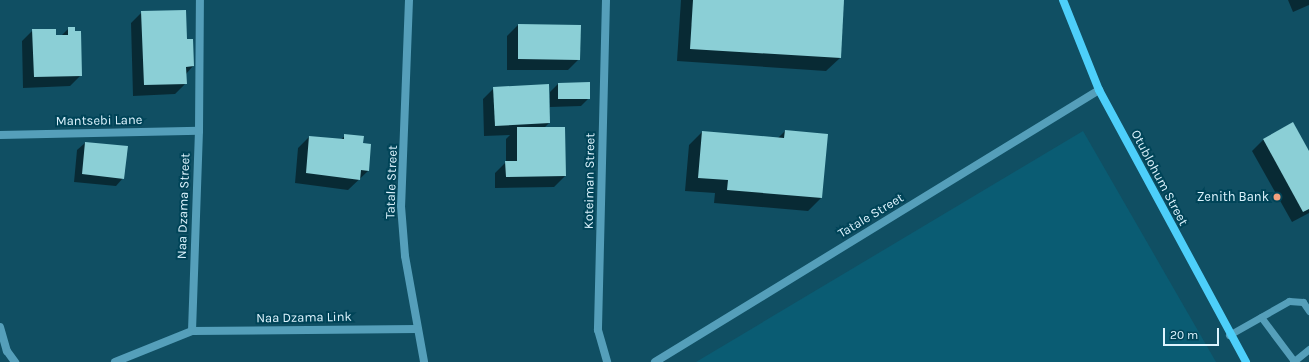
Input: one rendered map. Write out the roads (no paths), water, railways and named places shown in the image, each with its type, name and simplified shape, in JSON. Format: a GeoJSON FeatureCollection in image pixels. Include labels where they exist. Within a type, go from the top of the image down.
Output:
{"type":"FeatureCollection","features":[{"type":"Feature","properties":{"kind":"street","name":"Naa Dzama Street"},"geometry":{"type":"LineString","coordinates":[[192,331],[199,131],[200,0]]}},
{"type":"Feature","properties":{"kind":"street","name":"Tatale Street"},"geometry":{"type":"LineString","coordinates":[[409,0],[401,206],[405,256],[424,362]]}},
{"type":"Feature","properties":{"kind":"street","name":"Koteiman Street"},"geometry":{"type":"LineString","coordinates":[[606,0],[598,330],[607,362]]}},
{"type":"Feature","properties":{"kind":"street","name":"Otublohum Street"},"geometry":{"type":"LineString","coordinates":[[1063,0],[1099,90],[1229,335],[1246,362]]}},
{"type":"Feature","properties":{"kind":"street","name":"Tatale Street"},"geometry":{"type":"LineString","coordinates":[[655,362],[1099,90]]}},
{"type":"Feature","properties":{"kind":"street","name":"Mantsebi Lane"},"geometry":{"type":"LineString","coordinates":[[0,135],[199,131]]}},
{"type":"Feature","properties":{"kind":"street"},"geometry":{"type":"LineString","coordinates":[[0,327],[7,351],[15,362]]}},
{"type":"Feature","properties":{"kind":"street","name":"Naa Dzama Link"},"geometry":{"type":"LineString","coordinates":[[192,331],[417,329]]}},
{"type":"Feature","properties":{"kind":"street"},"geometry":{"type":"LineString","coordinates":[[116,362],[192,331]]}},
{"type":"Feature","properties":{"kind":"lane"},"geometry":{"type":"LineString","coordinates":[[1229,335],[1289,301],[1303,302],[1309,311]]}},
{"type":"Feature","properties":{"kind":"lane"},"geometry":{"type":"LineString","coordinates":[[1261,317],[1293,361],[1309,349]]}},
{"type":"Feature","properties":{"kind":"place","name":"Zenith Bank"},"geometry":{"type":"Point","coordinates":[1277,197]}}]}
